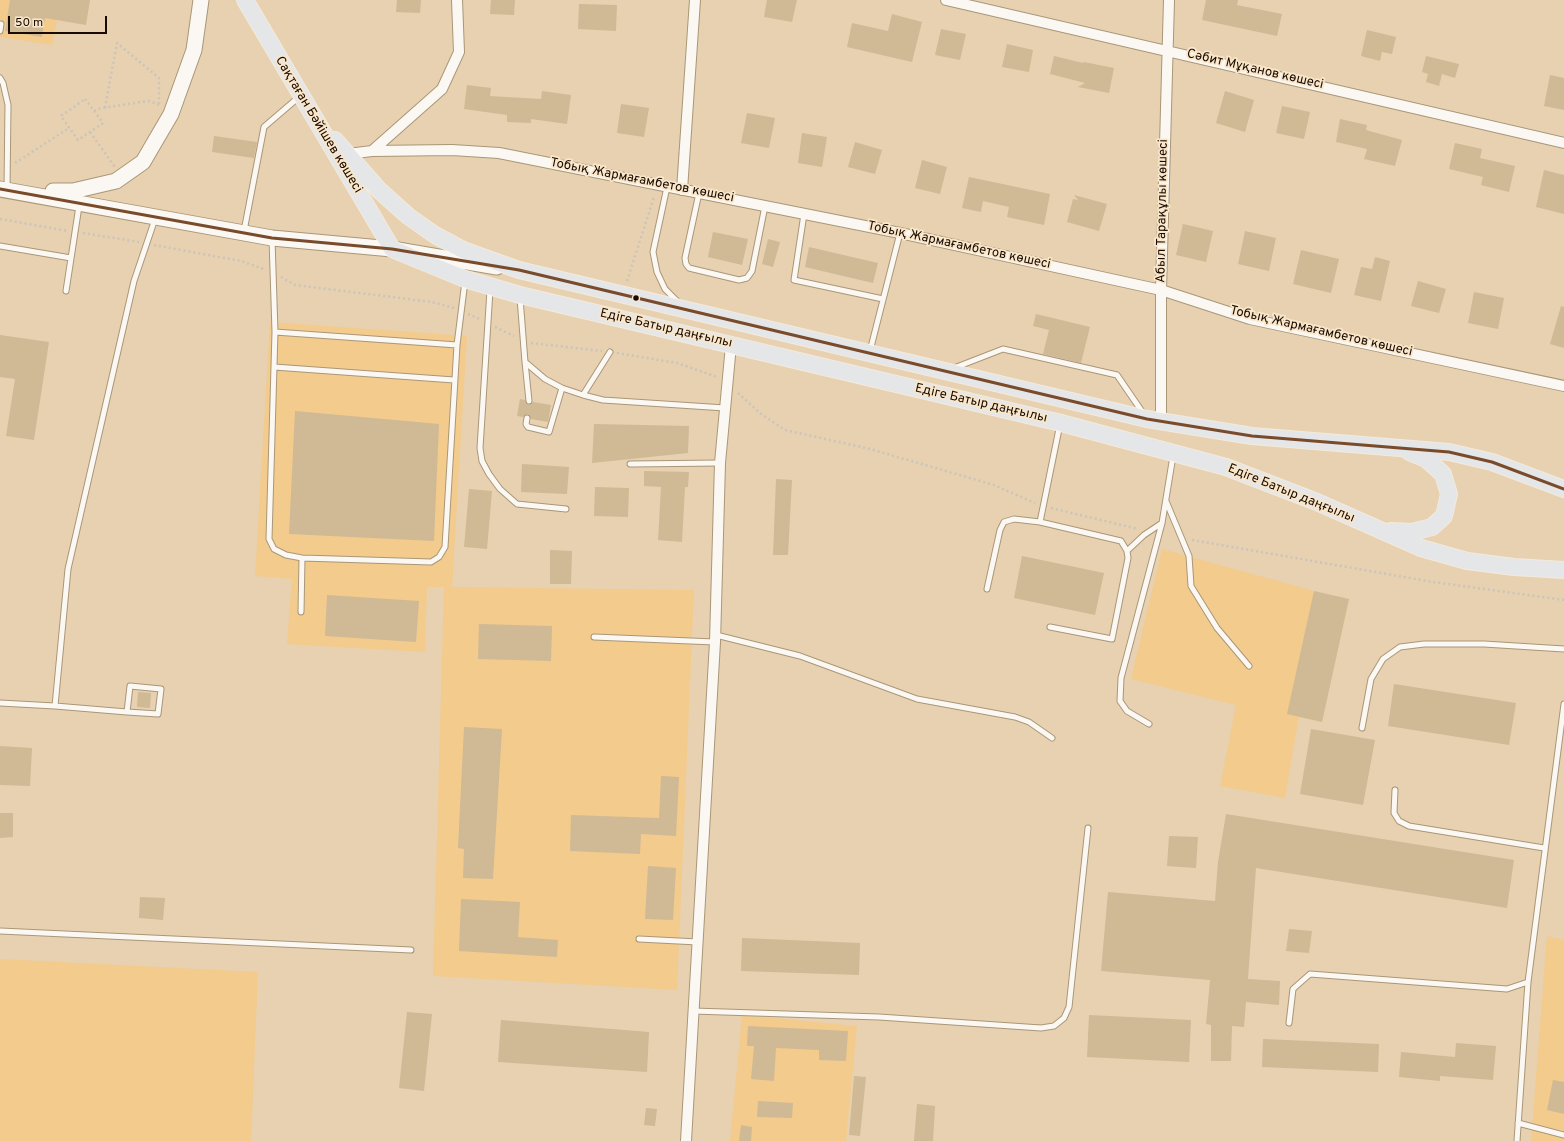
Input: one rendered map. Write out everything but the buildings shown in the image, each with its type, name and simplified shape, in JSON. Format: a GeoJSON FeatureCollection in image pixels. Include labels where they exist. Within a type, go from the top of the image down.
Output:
{"type":"FeatureCollection","features":[{"type":"Feature","properties":{"kind":"main road"},"geometry":{"type":"LineString","coordinates":[[9,190],[73,191],[116,181],[143,162],[166,107],[194,50],[201,0]]}},
{"type":"Feature","properties":{"kind":"main road","name":"Сақтаған Бәйішев көшесі"},"geometry":{"type":"LineString","coordinates":[[245,0],[392,249]]}},
{"type":"Feature","properties":{"kind":"main road"},"geometry":{"type":"LineString","coordinates":[[314,117],[379,190],[408,216],[435,235],[463,250],[519,270]]}},
{"type":"Feature","properties":{"kind":"main road","name":"Едіге Батыр даңғылы"},"geometry":{"type":"LineString","coordinates":[[9,190],[272,238],[392,249],[519,270],[945,372],[1154,420],[1252,436],[1449,452],[1492,462],[1564,489]]}},
{"type":"Feature","properties":{"kind":"main road","name":"Едіге Батыр даңғылы"},"geometry":{"type":"LineString","coordinates":[[392,249],[465,279],[520,295],[1061,423],[1226,466],[1317,502],[1377,530],[1421,548],[1467,560],[1514,567],[1564,570]]}},
{"type":"Feature","properties":{"kind":"main road"},"geometry":{"type":"LineString","coordinates":[[1377,530],[1412,532],[1432,526],[1444,516],[1449,494],[1443,474],[1426,459],[1400,448]]}},
{"type":"Feature","properties":{"kind":"street"},"geometry":{"type":"LineString","coordinates":[[372,151],[442,89],[460,52],[457,0]]}},
{"type":"Feature","properties":{"kind":"street"},"geometry":{"type":"LineString","coordinates":[[682,190],[695,0]]}},
{"type":"Feature","properties":{"kind":"street","name":"Сәбит Мұқанов көшесі"},"geometry":{"type":"LineString","coordinates":[[946,0],[1564,143]]}},
{"type":"Feature","properties":{"kind":"street","name":"Абыл Тарақұлы көшесі"},"geometry":{"type":"LineString","coordinates":[[1154,420],[1161,290],[1169,0]]}},
{"type":"Feature","properties":{"kind":"street","name":"Тобық Жармағамбетов көшесі"},"geometry":{"type":"LineString","coordinates":[[348,154],[372,151],[452,150],[499,153],[900,232],[1161,290],[1250,319],[1564,386]]}},
{"type":"Feature","properties":{"kind":"street"},"geometry":{"type":"LineString","coordinates":[[686,1141],[716,639],[720,463],[731,345]]}},
{"type":"Feature","properties":{"kind":"lane"},"geometry":{"type":"LineString","coordinates":[[0,31],[1,24]]}},
{"type":"Feature","properties":{"kind":"lane"},"geometry":{"type":"LineString","coordinates":[[0,78],[3,83],[8,105],[7,167],[9,190]]}},
{"type":"Feature","properties":{"kind":"lane"},"geometry":{"type":"LineString","coordinates":[[244,232],[264,127],[301,95]]}},
{"type":"Feature","properties":{"kind":"lane"},"geometry":{"type":"LineString","coordinates":[[662,186],[653,252],[657,272],[665,289],[686,310]]}},
{"type":"Feature","properties":{"kind":"lane"},"geometry":{"type":"LineString","coordinates":[[699,193],[685,258],[686,264],[689,268],[739,280],[747,278],[752,271],[765,206]]}},
{"type":"Feature","properties":{"kind":"lane"},"geometry":{"type":"LineString","coordinates":[[66,291],[80,203]]}},
{"type":"Feature","properties":{"kind":"lane"},"geometry":{"type":"LineString","coordinates":[[804,214],[794,280],[882,299]]}},
{"type":"Feature","properties":{"kind":"lane"},"geometry":{"type":"LineString","coordinates":[[55,706],[68,569],[134,281],[155,216]]}},
{"type":"Feature","properties":{"kind":"lane"},"geometry":{"type":"LineString","coordinates":[[869,354],[900,232]]}},
{"type":"Feature","properties":{"kind":"lane"},"geometry":{"type":"LineString","coordinates":[[272,238],[275,332],[269,539],[274,549],[286,555],[302,558],[431,562],[439,557],[444,547],[454,380],[465,279]]}},
{"type":"Feature","properties":{"kind":"lane"},"geometry":{"type":"LineString","coordinates":[[0,246],[71,258]]}},
{"type":"Feature","properties":{"kind":"lane"},"geometry":{"type":"LineString","coordinates":[[490,287],[480,448],[482,461],[500,489],[517,504],[566,509]]}},
{"type":"Feature","properties":{"kind":"lane"},"geometry":{"type":"LineString","coordinates":[[520,295],[529,401]]}},
{"type":"Feature","properties":{"kind":"lane"},"geometry":{"type":"LineString","coordinates":[[275,332],[457,345]]}},
{"type":"Feature","properties":{"kind":"lane"},"geometry":{"type":"LineString","coordinates":[[945,372],[1003,349],[1109,373],[1117,375],[1154,420]]}},
{"type":"Feature","properties":{"kind":"lane"},"geometry":{"type":"LineString","coordinates":[[584,395],[610,352]]}},
{"type":"Feature","properties":{"kind":"lane"},"geometry":{"type":"LineString","coordinates":[[525,362],[545,379],[562,388],[603,400],[725,408]]}},
{"type":"Feature","properties":{"kind":"lane"},"geometry":{"type":"LineString","coordinates":[[274,368],[454,380]]}},
{"type":"Feature","properties":{"kind":"lane"},"geometry":{"type":"LineString","coordinates":[[527,418],[526,424],[528,427],[549,432],[562,388]]}},
{"type":"Feature","properties":{"kind":"lane"},"geometry":{"type":"LineString","coordinates":[[1040,522],[1061,423]]}},
{"type":"Feature","properties":{"kind":"lane"},"geometry":{"type":"LineString","coordinates":[[1149,724],[1127,711],[1120,701],[1121,678],[1162,523],[1174,453]]}},
{"type":"Feature","properties":{"kind":"lane"},"geometry":{"type":"LineString","coordinates":[[630,464],[720,463]]}},
{"type":"Feature","properties":{"kind":"lane"},"geometry":{"type":"LineString","coordinates":[[1166,499],[1189,556],[1191,586],[1217,628],[1249,666]]}},
{"type":"Feature","properties":{"kind":"lane"},"geometry":{"type":"LineString","coordinates":[[988,589],[1000,530],[1004,522],[1014,519],[1040,522],[1121,542],[1127,551],[1128,558],[1112,639],[1050,627]]}},
{"type":"Feature","properties":{"kind":"lane"},"geometry":{"type":"LineString","coordinates":[[1127,551],[1148,532],[1162,523]]}},
{"type":"Feature","properties":{"kind":"lane"},"geometry":{"type":"LineString","coordinates":[[301,612],[302,558]]}},
{"type":"Feature","properties":{"kind":"lane"},"geometry":{"type":"LineString","coordinates":[[594,637],[716,639],[800,656],[917,699],[1015,716],[1030,722],[1052,738]]}},
{"type":"Feature","properties":{"kind":"lane"},"geometry":{"type":"LineString","coordinates":[[1362,728],[1371,680],[1383,660],[1400,647],[1424,644],[1484,644],[1564,649]]}},
{"type":"Feature","properties":{"kind":"lane"},"geometry":{"type":"LineString","coordinates":[[0,702],[127,712],[158,714],[161,689],[130,686],[127,712]]}},
{"type":"Feature","properties":{"kind":"lane"},"geometry":{"type":"LineString","coordinates":[[1517,1141],[1528,982],[1544,848],[1564,704]]}},
{"type":"Feature","properties":{"kind":"lane"},"geometry":{"type":"LineString","coordinates":[[1395,790],[1394,813],[1399,821],[1409,826],[1544,848]]}},
{"type":"Feature","properties":{"kind":"lane"},"geometry":{"type":"LineString","coordinates":[[693,1012],[878,1017],[1041,1028],[1054,1026],[1064,1018],[1069,1007],[1088,828]]}},
{"type":"Feature","properties":{"kind":"lane"},"geometry":{"type":"LineString","coordinates":[[0,931],[411,950]]}},
{"type":"Feature","properties":{"kind":"lane"},"geometry":{"type":"LineString","coordinates":[[639,939],[698,942]]}},
{"type":"Feature","properties":{"kind":"lane"},"geometry":{"type":"LineString","coordinates":[[1289,1023],[1293,989],[1310,974],[1507,989],[1528,982]]}},
{"type":"Feature","properties":{"kind":"lane"},"geometry":{"type":"LineString","coordinates":[[1518,1123],[1564,1135]]}},
{"type":"Feature","properties":{"kind":"path"},"geometry":{"type":"LineString","coordinates":[[105,108],[117,43],[159,78],[166,107]]}},
{"type":"Feature","properties":{"kind":"path"},"geometry":{"type":"LineString","coordinates":[[85,99],[94,111],[103,123],[78,140],[61,116],[85,99]]}},
{"type":"Feature","properties":{"kind":"path"},"geometry":{"type":"LineString","coordinates":[[94,111],[149,101],[166,107]]}},
{"type":"Feature","properties":{"kind":"path"},"geometry":{"type":"LineString","coordinates":[[7,167],[28,156],[70,128]]}},
{"type":"Feature","properties":{"kind":"path"},"geometry":{"type":"LineString","coordinates":[[90,132],[122,177]]}},
{"type":"Feature","properties":{"kind":"path"},"geometry":{"type":"LineString","coordinates":[[626,284],[662,186]]}},
{"type":"Feature","properties":{"kind":"path"},"geometry":{"type":"LineString","coordinates":[[0,219],[146,243],[241,261],[273,273],[295,285],[432,302],[461,310],[524,342],[610,352],[677,363],[728,382],[756,410],[785,430],[878,451],[994,485],[1043,506],[1148,532]]}},
{"type":"Feature","properties":{"kind":"path"},"geometry":{"type":"LineString","coordinates":[[1181,537],[1212,544],[1433,582],[1564,600]]}},
{"type":"Feature","properties":{"kind":"shaded area"},"geometry":{"type":"Polygon","coordinates":[[[0,0],[61,0],[52,45],[0,37],[0,0]]]}},
{"type":"Feature","properties":{"kind":"shaded area"},"geometry":{"type":"Polygon","coordinates":[[[270,322],[467,336],[452,587],[694,590],[677,990],[433,976],[444,587],[427,587],[425,652],[287,644],[292,579],[255,576],[270,322]]]}},
{"type":"Feature","properties":{"kind":"shaded area"},"geometry":{"type":"Polygon","coordinates":[[[1162,549],[1314,591],[1349,599],[1322,722],[1299,717],[1285,798],[1220,786],[1236,705],[1131,679],[1162,549]]]}},
{"type":"Feature","properties":{"kind":"shaded area"},"geometry":{"type":"Polygon","coordinates":[[[1547,936],[1564,940],[1564,1141],[1531,1141],[1547,936]]]}},
{"type":"Feature","properties":{"kind":"shaded area"},"geometry":{"type":"Polygon","coordinates":[[[0,959],[258,972],[251,1141],[0,1141],[0,959]]]}},
{"type":"Feature","properties":{"kind":"shaded area"},"geometry":{"type":"Polygon","coordinates":[[[742,1015],[857,1026],[846,1141],[730,1141],[742,1015]]]}},
{"type":"Feature","properties":{"kind":"transit line"},"geometry":{"type":"LineString","coordinates":[[0,189],[272,238],[392,249],[519,270],[1147,419],[1252,436],[1449,452],[1492,462],[1564,489]]}}]}
